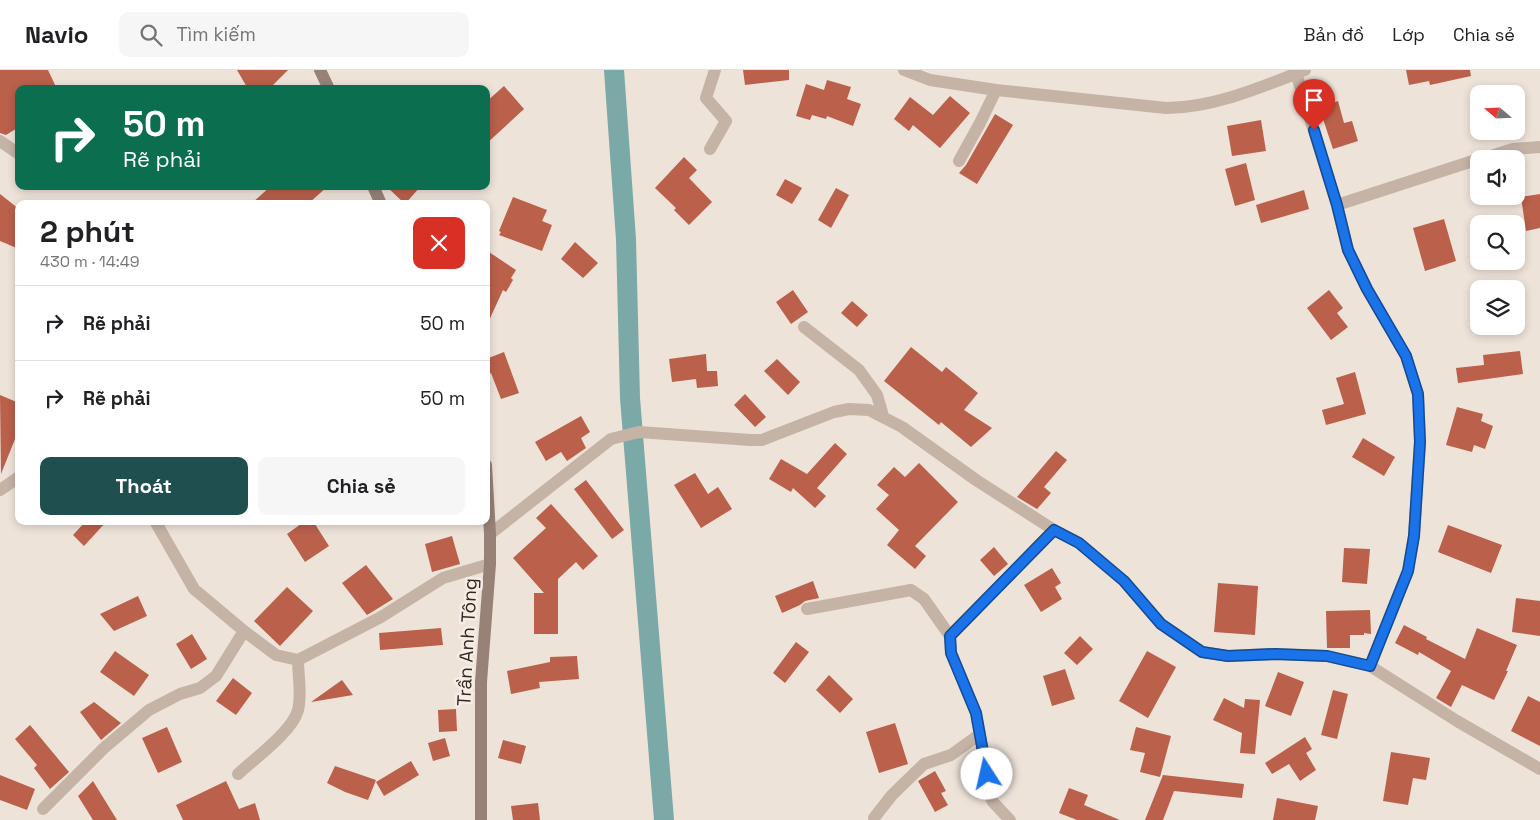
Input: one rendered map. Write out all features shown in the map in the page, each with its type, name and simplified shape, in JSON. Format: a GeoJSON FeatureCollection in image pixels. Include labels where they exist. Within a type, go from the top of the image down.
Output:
{"type":"FeatureCollection","features":[{"type":"Feature","properties":{"kind":"street"},"geometry":{"type":"LineString","coordinates":[[320,70],[327,85]]}},
{"type":"Feature","properties":{"kind":"street"},"geometry":{"type":"LineString","coordinates":[[710,149],[726,121],[706,98],[715,70]]}},
{"type":"Feature","properties":{"kind":"street"},"geometry":{"type":"LineString","coordinates":[[904,70],[930,80],[996,90],[1166,108],[1187,108],[1215,102],[1299,71],[1348,250],[1367,289],[1406,356],[1418,394],[1420,442],[1414,536],[1408,571],[1370,666]]}},
{"type":"Feature","properties":{"kind":"street"},"geometry":{"type":"LineString","coordinates":[[959,161],[996,90]]}},
{"type":"Feature","properties":{"kind":"street"},"geometry":{"type":"LineString","coordinates":[[0,141],[15,151]]}},
{"type":"Feature","properties":{"kind":"street"},"geometry":{"type":"LineString","coordinates":[[1507,150],[1540,147]]}},
{"type":"Feature","properties":{"kind":"street"},"geometry":{"type":"LineString","coordinates":[[1337,205],[1470,162]]}},
{"type":"Feature","properties":{"kind":"street"},"geometry":{"type":"LineString","coordinates":[[804,327],[859,370],[877,395],[883,416]]}},
{"type":"Feature","properties":{"kind":"street"},"geometry":{"type":"LineString","coordinates":[[490,534],[611,439],[634,434],[762,440],[834,412],[849,409],[869,410],[902,427],[976,480],[1054,530],[1079,543],[1124,581],[1161,624],[1202,652],[1228,656],[1275,654],[1327,656],[1370,666],[1457,721],[1540,769]]}},
{"type":"Feature","properties":{"kind":"street"},"geometry":{"type":"LineString","coordinates":[[0,490],[15,480]]}},
{"type":"Feature","properties":{"kind":"street"},"geometry":{"type":"LineString","coordinates":[[157,525],[194,589],[276,655],[298,660],[381,618],[443,578],[490,564]]}},
{"type":"Feature","properties":{"kind":"street","name":"Trần Anh Tông"},"geometry":{"type":"LineString","coordinates":[[481,820],[481,682],[490,564],[489,525]]}},
{"type":"Feature","properties":{"kind":"street"},"geometry":{"type":"LineString","coordinates":[[950,636],[1054,530]]}},
{"type":"Feature","properties":{"kind":"street"},"geometry":{"type":"LineString","coordinates":[[807,609],[911,590],[924,599],[950,636],[951,653],[976,713],[989,794],[993,802],[1010,820]]}},
{"type":"Feature","properties":{"kind":"street"},"geometry":{"type":"LineString","coordinates":[[43,809],[104,748],[149,710],[180,694],[200,688],[216,676],[244,631]]}},
{"type":"Feature","properties":{"kind":"street"},"geometry":{"type":"LineString","coordinates":[[238,774],[281,736],[296,717],[299,699],[298,660]]}},
{"type":"Feature","properties":{"kind":"street"},"geometry":{"type":"LineString","coordinates":[[874,818],[892,794],[924,764],[951,755],[980,734]]}},
{"type":"Feature","properties":{"kind":"building"},"geometry":{"type":"Polygon","coordinates":[[[0,70],[48,70],[55,85],[15,85],[15,129],[6,135],[0,133],[0,70]]]}},
{"type":"Feature","properties":{"kind":"building"},"geometry":{"type":"Polygon","coordinates":[[[237,70],[288,70],[273,85],[246,85],[237,70]]]}},
{"type":"Feature","properties":{"kind":"building"},"geometry":{"type":"Polygon","coordinates":[[[743,70],[789,70],[789,80],[745,85],[743,70]]]}},
{"type":"Feature","properties":{"kind":"building"},"geometry":{"type":"Polygon","coordinates":[[[1406,70],[1470,70],[1471,76],[1430,85],[1429,81],[1409,85],[1406,70]]]}},
{"type":"Feature","properties":{"kind":"building"},"geometry":{"type":"Polygon","coordinates":[[[827,80],[851,87],[847,99],[861,104],[853,126],[827,116],[826,119],[812,115],[810,120],[796,116],[806,84],[824,90],[827,80]]]}},
{"type":"Feature","properties":{"kind":"building"},"geometry":{"type":"Polygon","coordinates":[[[504,86],[524,109],[490,140],[490,98],[504,86]]]}},
{"type":"Feature","properties":{"kind":"building"},"geometry":{"type":"Polygon","coordinates":[[[950,96],[970,113],[940,148],[913,125],[909,131],[894,119],[910,97],[933,115],[950,96]]]}},
{"type":"Feature","properties":{"kind":"building"},"geometry":{"type":"Polygon","coordinates":[[[1338,101],[1344,123],[1352,121],[1358,141],[1333,149],[1319,107],[1338,101]]]}},
{"type":"Feature","properties":{"kind":"building"},"geometry":{"type":"Polygon","coordinates":[[[995,114],[1013,125],[977,184],[959,173],[966,165],[995,114]]]}},
{"type":"Feature","properties":{"kind":"building"},"geometry":{"type":"Polygon","coordinates":[[[1261,120],[1266,151],[1232,156],[1227,126],[1261,120]]]}},
{"type":"Feature","properties":{"kind":"building"},"geometry":{"type":"Polygon","coordinates":[[[684,157],[697,170],[689,178],[712,202],[689,225],[674,210],[676,208],[655,188],[684,157]]]}},
{"type":"Feature","properties":{"kind":"building"},"geometry":{"type":"Polygon","coordinates":[[[1246,163],[1255,200],[1235,206],[1225,169],[1246,163]]]}},
{"type":"Feature","properties":{"kind":"building"},"geometry":{"type":"Polygon","coordinates":[[[785,179],[802,188],[792,204],[776,195],[785,179]]]}},
{"type":"Feature","properties":{"kind":"building"},"geometry":{"type":"Polygon","coordinates":[[[836,188],[849,195],[831,228],[818,220],[836,188]]]}},
{"type":"Feature","properties":{"kind":"building"},"geometry":{"type":"Polygon","coordinates":[[[267,190],[324,190],[312,200],[255,200],[267,190]]]}},
{"type":"Feature","properties":{"kind":"building"},"geometry":{"type":"Polygon","coordinates":[[[390,190],[417,190],[409,200],[401,200],[390,190]]]}},
{"type":"Feature","properties":{"kind":"building"},"geometry":{"type":"Polygon","coordinates":[[[1304,190],[1309,209],[1261,223],[1256,205],[1304,190]]]}},
{"type":"Feature","properties":{"kind":"building"},"geometry":{"type":"Polygon","coordinates":[[[0,194],[15,206],[15,247],[0,241],[0,194]]]}},
{"type":"Feature","properties":{"kind":"building"},"geometry":{"type":"Polygon","coordinates":[[[1540,194],[1540,228],[1526,231],[1522,205],[1525,205],[1525,196],[1540,194]]]}},
{"type":"Feature","properties":{"kind":"building"},"geometry":{"type":"Polygon","coordinates":[[[513,197],[547,210],[542,221],[552,225],[542,251],[499,235],[513,197]]]}},
{"type":"Feature","properties":{"kind":"building"},"geometry":{"type":"Polygon","coordinates":[[[1444,219],[1456,261],[1425,271],[1413,228],[1444,219]]]}},
{"type":"Feature","properties":{"kind":"building"},"geometry":{"type":"Polygon","coordinates":[[[575,242],[598,263],[583,278],[561,259],[575,242]]]}},
{"type":"Feature","properties":{"kind":"building"},"geometry":{"type":"Polygon","coordinates":[[[490,253],[516,270],[506,292],[503,290],[490,318],[490,253]]]}},
{"type":"Feature","properties":{"kind":"building"},"geometry":{"type":"Polygon","coordinates":[[[793,290],[808,312],[791,324],[776,302],[793,290]]]}},
{"type":"Feature","properties":{"kind":"building"},"geometry":{"type":"Polygon","coordinates":[[[1329,290],[1343,308],[1337,313],[1348,327],[1331,340],[1307,308],[1329,290]]]}},
{"type":"Feature","properties":{"kind":"building"},"geometry":{"type":"Polygon","coordinates":[[[852,301],[868,315],[857,327],[841,313],[852,301]]]}},
{"type":"Feature","properties":{"kind":"building"},"geometry":{"type":"Polygon","coordinates":[[[911,347],[942,372],[946,367],[978,393],[964,410],[992,428],[971,447],[941,422],[939,425],[884,381],[911,347]]]}},
{"type":"Feature","properties":{"kind":"building"},"geometry":{"type":"Polygon","coordinates":[[[1520,351],[1523,374],[1458,383],[1456,368],[1484,365],[1483,355],[1520,351]]]}},
{"type":"Feature","properties":{"kind":"building"},"geometry":{"type":"Polygon","coordinates":[[[504,352],[519,393],[501,399],[490,373],[490,357],[504,352]]]}},
{"type":"Feature","properties":{"kind":"building"},"geometry":{"type":"Polygon","coordinates":[[[706,354],[707,371],[717,371],[718,386],[697,388],[696,379],[672,382],[669,359],[706,354]]]}},
{"type":"Feature","properties":{"kind":"building"},"geometry":{"type":"Polygon","coordinates":[[[777,359],[800,382],[788,395],[764,371],[777,359]]]}},
{"type":"Feature","properties":{"kind":"building"},"geometry":{"type":"Polygon","coordinates":[[[1355,372],[1366,414],[1326,425],[1322,410],[1344,404],[1336,378],[1355,372]]]}},
{"type":"Feature","properties":{"kind":"building"},"geometry":{"type":"Polygon","coordinates":[[[745,394],[766,417],[755,427],[734,405],[745,394]]]}},
{"type":"Feature","properties":{"kind":"building"},"geometry":{"type":"Polygon","coordinates":[[[0,395],[15,401],[15,439],[1,474],[0,395]]]}},
{"type":"Feature","properties":{"kind":"building"},"geometry":{"type":"Polygon","coordinates":[[[1457,407],[1483,414],[1481,421],[1493,426],[1485,449],[1474,445],[1472,452],[1446,445],[1457,407]]]}},
{"type":"Feature","properties":{"kind":"building"},"geometry":{"type":"Polygon","coordinates":[[[581,416],[590,432],[581,438],[586,448],[567,461],[561,452],[546,461],[535,442],[581,416]]]}},
{"type":"Feature","properties":{"kind":"building"},"geometry":{"type":"Polygon","coordinates":[[[1363,438],[1395,457],[1384,476],[1352,457],[1363,438]]]}},
{"type":"Feature","properties":{"kind":"building"},"geometry":{"type":"Polygon","coordinates":[[[835,443],[847,454],[817,488],[826,496],[815,508],[793,488],[791,492],[769,479],[781,459],[807,474],[835,443]]]}},
{"type":"Feature","properties":{"kind":"building"},"geometry":{"type":"Polygon","coordinates":[[[1056,451],[1067,460],[1044,487],[1051,493],[1037,509],[1017,497],[1056,451]]]}},
{"type":"Feature","properties":{"kind":"building"},"geometry":{"type":"Polygon","coordinates":[[[919,463],[958,502],[915,546],[926,556],[915,569],[887,545],[899,530],[876,509],[889,495],[877,485],[894,467],[905,477],[919,463]]]}},
{"type":"Feature","properties":{"kind":"building"},"geometry":{"type":"Polygon","coordinates":[[[695,473],[708,494],[718,487],[732,509],[701,528],[674,485],[695,473]]]}},
{"type":"Feature","properties":{"kind":"building"},"geometry":{"type":"Polygon","coordinates":[[[586,480],[624,530],[612,539],[574,489],[586,480]]]}},
{"type":"Feature","properties":{"kind":"building"},"geometry":{"type":"Polygon","coordinates":[[[551,504],[598,556],[583,570],[576,562],[558,579],[558,634],[534,634],[534,593],[544,593],[513,558],[546,528],[536,518],[551,504]]]}},
{"type":"Feature","properties":{"kind":"building"},"geometry":{"type":"Polygon","coordinates":[[[82,525],[103,525],[84,546],[73,535],[82,525]]]}},
{"type":"Feature","properties":{"kind":"building"},"geometry":{"type":"Polygon","coordinates":[[[299,525],[316,525],[329,546],[305,562],[287,534],[299,525]]]}},
{"type":"Feature","properties":{"kind":"building"},"geometry":{"type":"Polygon","coordinates":[[[1448,525],[1502,545],[1491,573],[1438,552],[1448,525]]]}},
{"type":"Feature","properties":{"kind":"building"},"geometry":{"type":"Polygon","coordinates":[[[452,536],[460,564],[432,572],[425,544],[452,536]]]}},
{"type":"Feature","properties":{"kind":"building"},"geometry":{"type":"Polygon","coordinates":[[[994,547],[1008,564],[994,576],[980,560],[994,547]]]}},
{"type":"Feature","properties":{"kind":"building"},"geometry":{"type":"Polygon","coordinates":[[[1344,548],[1370,549],[1367,584],[1342,582],[1344,548]]]}},
{"type":"Feature","properties":{"kind":"building"},"geometry":{"type":"Polygon","coordinates":[[[366,565],[393,599],[367,615],[342,583],[366,565]]]}},
{"type":"Feature","properties":{"kind":"building"},"geometry":{"type":"Polygon","coordinates":[[[1052,568],[1061,583],[1055,587],[1062,599],[1041,612],[1024,585],[1052,568]]]}},
{"type":"Feature","properties":{"kind":"building"},"geometry":{"type":"Polygon","coordinates":[[[813,581],[819,598],[805,601],[782,613],[775,596],[813,581]]]}},
{"type":"Feature","properties":{"kind":"building"},"geometry":{"type":"Polygon","coordinates":[[[1218,583],[1258,586],[1255,635],[1214,632],[1218,583]]]}},
{"type":"Feature","properties":{"kind":"building"},"geometry":{"type":"Polygon","coordinates":[[[287,587],[313,611],[280,646],[254,621],[287,587]]]}},
{"type":"Feature","properties":{"kind":"building"},"geometry":{"type":"Polygon","coordinates":[[[138,596],[147,616],[114,631],[100,614],[138,596]]]}},
{"type":"Feature","properties":{"kind":"building"},"geometry":{"type":"Polygon","coordinates":[[[1516,598],[1540,601],[1540,636],[1512,632],[1516,598]]]}},
{"type":"Feature","properties":{"kind":"building"},"geometry":{"type":"Polygon","coordinates":[[[1370,610],[1371,634],[1350,635],[1350,648],[1327,648],[1326,611],[1370,610]]]}},
{"type":"Feature","properties":{"kind":"building"},"geometry":{"type":"Polygon","coordinates":[[[1404,625],[1427,637],[1426,639],[1465,659],[1477,628],[1517,645],[1506,671],[1508,671],[1494,700],[1462,685],[1451,707],[1436,698],[1451,671],[1419,652],[1418,655],[1395,643],[1404,625]]]}},
{"type":"Feature","properties":{"kind":"building"},"geometry":{"type":"Polygon","coordinates":[[[441,628],[443,645],[380,650],[379,633],[441,628]]]}},
{"type":"Feature","properties":{"kind":"building"},"geometry":{"type":"Polygon","coordinates":[[[192,634],[207,659],[191,669],[176,644],[192,634]]]}},
{"type":"Feature","properties":{"kind":"building"},"geometry":{"type":"Polygon","coordinates":[[[1080,636],[1093,649],[1077,665],[1064,653],[1080,636]]]}},
{"type":"Feature","properties":{"kind":"building"},"geometry":{"type":"Polygon","coordinates":[[[796,642],[809,652],[785,683],[773,673],[796,642]]]}},
{"type":"Feature","properties":{"kind":"building"},"geometry":{"type":"Polygon","coordinates":[[[115,651],[149,675],[134,696],[100,672],[115,651]]]}},
{"type":"Feature","properties":{"kind":"building"},"geometry":{"type":"Polygon","coordinates":[[[1147,651],[1176,667],[1148,718],[1119,701],[1147,651]]]}},
{"type":"Feature","properties":{"kind":"building"},"geometry":{"type":"Polygon","coordinates":[[[577,656],[579,679],[539,682],[540,688],[511,694],[507,671],[550,662],[550,657],[577,656]]]}},
{"type":"Feature","properties":{"kind":"building"},"geometry":{"type":"Polygon","coordinates":[[[1065,669],[1075,699],[1052,706],[1043,676],[1065,669]]]}},
{"type":"Feature","properties":{"kind":"building"},"geometry":{"type":"Polygon","coordinates":[[[1278,672],[1304,682],[1291,716],[1265,706],[1278,672]]]}},
{"type":"Feature","properties":{"kind":"building"},"geometry":{"type":"Polygon","coordinates":[[[829,675],[853,699],[840,713],[816,690],[829,675]]]}},
{"type":"Feature","properties":{"kind":"building"},"geometry":{"type":"Polygon","coordinates":[[[233,678],[252,693],[236,715],[216,701],[233,678]]]}},
{"type":"Feature","properties":{"kind":"building"},"geometry":{"type":"Polygon","coordinates":[[[342,680],[353,695],[311,702],[342,680]]]}},
{"type":"Feature","properties":{"kind":"building"},"geometry":{"type":"Polygon","coordinates":[[[1333,690],[1348,694],[1337,739],[1321,735],[1333,690]]]}},
{"type":"Feature","properties":{"kind":"building"},"geometry":{"type":"Polygon","coordinates":[[[1528,696],[1540,702],[1540,746],[1511,731],[1528,696]]]}},
{"type":"Feature","properties":{"kind":"building"},"geometry":{"type":"Polygon","coordinates":[[[1224,698],[1244,708],[1245,699],[1260,700],[1255,754],[1240,753],[1242,733],[1213,720],[1224,698]]]}},
{"type":"Feature","properties":{"kind":"building"},"geometry":{"type":"Polygon","coordinates":[[[94,702],[121,723],[101,740],[80,712],[94,702]]]}},
{"type":"Feature","properties":{"kind":"building"},"geometry":{"type":"Polygon","coordinates":[[[456,709],[457,731],[439,732],[438,710],[456,709]]]}},
{"type":"Feature","properties":{"kind":"building"},"geometry":{"type":"Polygon","coordinates":[[[895,723],[908,764],[879,773],[866,732],[895,723]]]}},
{"type":"Feature","properties":{"kind":"building"},"geometry":{"type":"Polygon","coordinates":[[[30,725],[69,772],[50,789],[34,768],[37,765],[15,739],[30,725]]]}},
{"type":"Feature","properties":{"kind":"building"},"geometry":{"type":"Polygon","coordinates":[[[167,727],[182,762],[158,773],[142,738],[167,727]]]}},
{"type":"Feature","properties":{"kind":"building"},"geometry":{"type":"Polygon","coordinates":[[[1136,727],[1171,736],[1160,777],[1140,772],[1145,753],[1130,750],[1136,727]]]}},
{"type":"Feature","properties":{"kind":"building"},"geometry":{"type":"Polygon","coordinates":[[[1305,737],[1312,749],[1306,753],[1316,770],[1300,781],[1289,764],[1272,774],[1265,763],[1305,737]]]}},
{"type":"Feature","properties":{"kind":"building"},"geometry":{"type":"Polygon","coordinates":[[[445,738],[450,756],[433,761],[428,743],[445,738]]]}},
{"type":"Feature","properties":{"kind":"building"},"geometry":{"type":"Polygon","coordinates":[[[503,740],[526,746],[521,764],[498,758],[503,740]]]}},
{"type":"Feature","properties":{"kind":"building"},"geometry":{"type":"Polygon","coordinates":[[[1391,752],[1430,758],[1426,780],[1413,778],[1408,805],[1383,801],[1391,752]]]}},
{"type":"Feature","properties":{"kind":"building"},"geometry":{"type":"Polygon","coordinates":[[[411,761],[419,775],[384,796],[376,782],[411,761]]]}},
{"type":"Feature","properties":{"kind":"building"},"geometry":{"type":"Polygon","coordinates":[[[335,766],[376,780],[368,800],[327,783],[335,766]]]}},
{"type":"Feature","properties":{"kind":"building"},"geometry":{"type":"Polygon","coordinates":[[[935,771],[946,791],[941,793],[948,805],[935,812],[918,781],[935,771]]]}},
{"type":"Feature","properties":{"kind":"building"},"geometry":{"type":"Polygon","coordinates":[[[0,775],[35,789],[27,810],[0,800],[0,775]]]}},
{"type":"Feature","properties":{"kind":"building"},"geometry":{"type":"Polygon","coordinates":[[[1163,775],[1244,784],[1242,798],[1174,791],[1163,820],[1145,820],[1163,775]]]}},
{"type":"Feature","properties":{"kind":"building"},"geometry":{"type":"Polygon","coordinates":[[[93,781],[117,820],[93,820],[78,796],[93,781]]]}},
{"type":"Feature","properties":{"kind":"building"},"geometry":{"type":"Polygon","coordinates":[[[226,781],[239,809],[255,803],[260,820],[183,820],[176,805],[226,781]]]}},
{"type":"Feature","properties":{"kind":"building"},"geometry":{"type":"Polygon","coordinates":[[[1069,788],[1088,795],[1084,805],[1120,820],[1077,820],[1059,813],[1069,788]]]}},
{"type":"Feature","properties":{"kind":"building"},"geometry":{"type":"Polygon","coordinates":[[[1277,798],[1318,806],[1315,820],[1273,820],[1277,798]]]}},
{"type":"Feature","properties":{"kind":"building"},"geometry":{"type":"Polygon","coordinates":[[[538,803],[540,820],[513,820],[511,806],[538,803]]]}},
{"type":"Feature","properties":{"kind":"waterway"},"geometry":{"type":"LineString","coordinates":[[614,70],[626,239],[630,398],[664,820]]}},
{"type":"Feature","properties":{"kind":"route"},"geometry":{"type":"LineString","coordinates":[[987,774],[976,713],[951,653],[950,636],[1054,530],[1079,543],[1124,581],[1161,624],[1202,652],[1228,656],[1275,654],[1327,656],[1370,666],[1408,571],[1414,536],[1420,442],[1418,394],[1406,356],[1367,289],[1348,250],[1337,205],[1314,130]]}}]}
